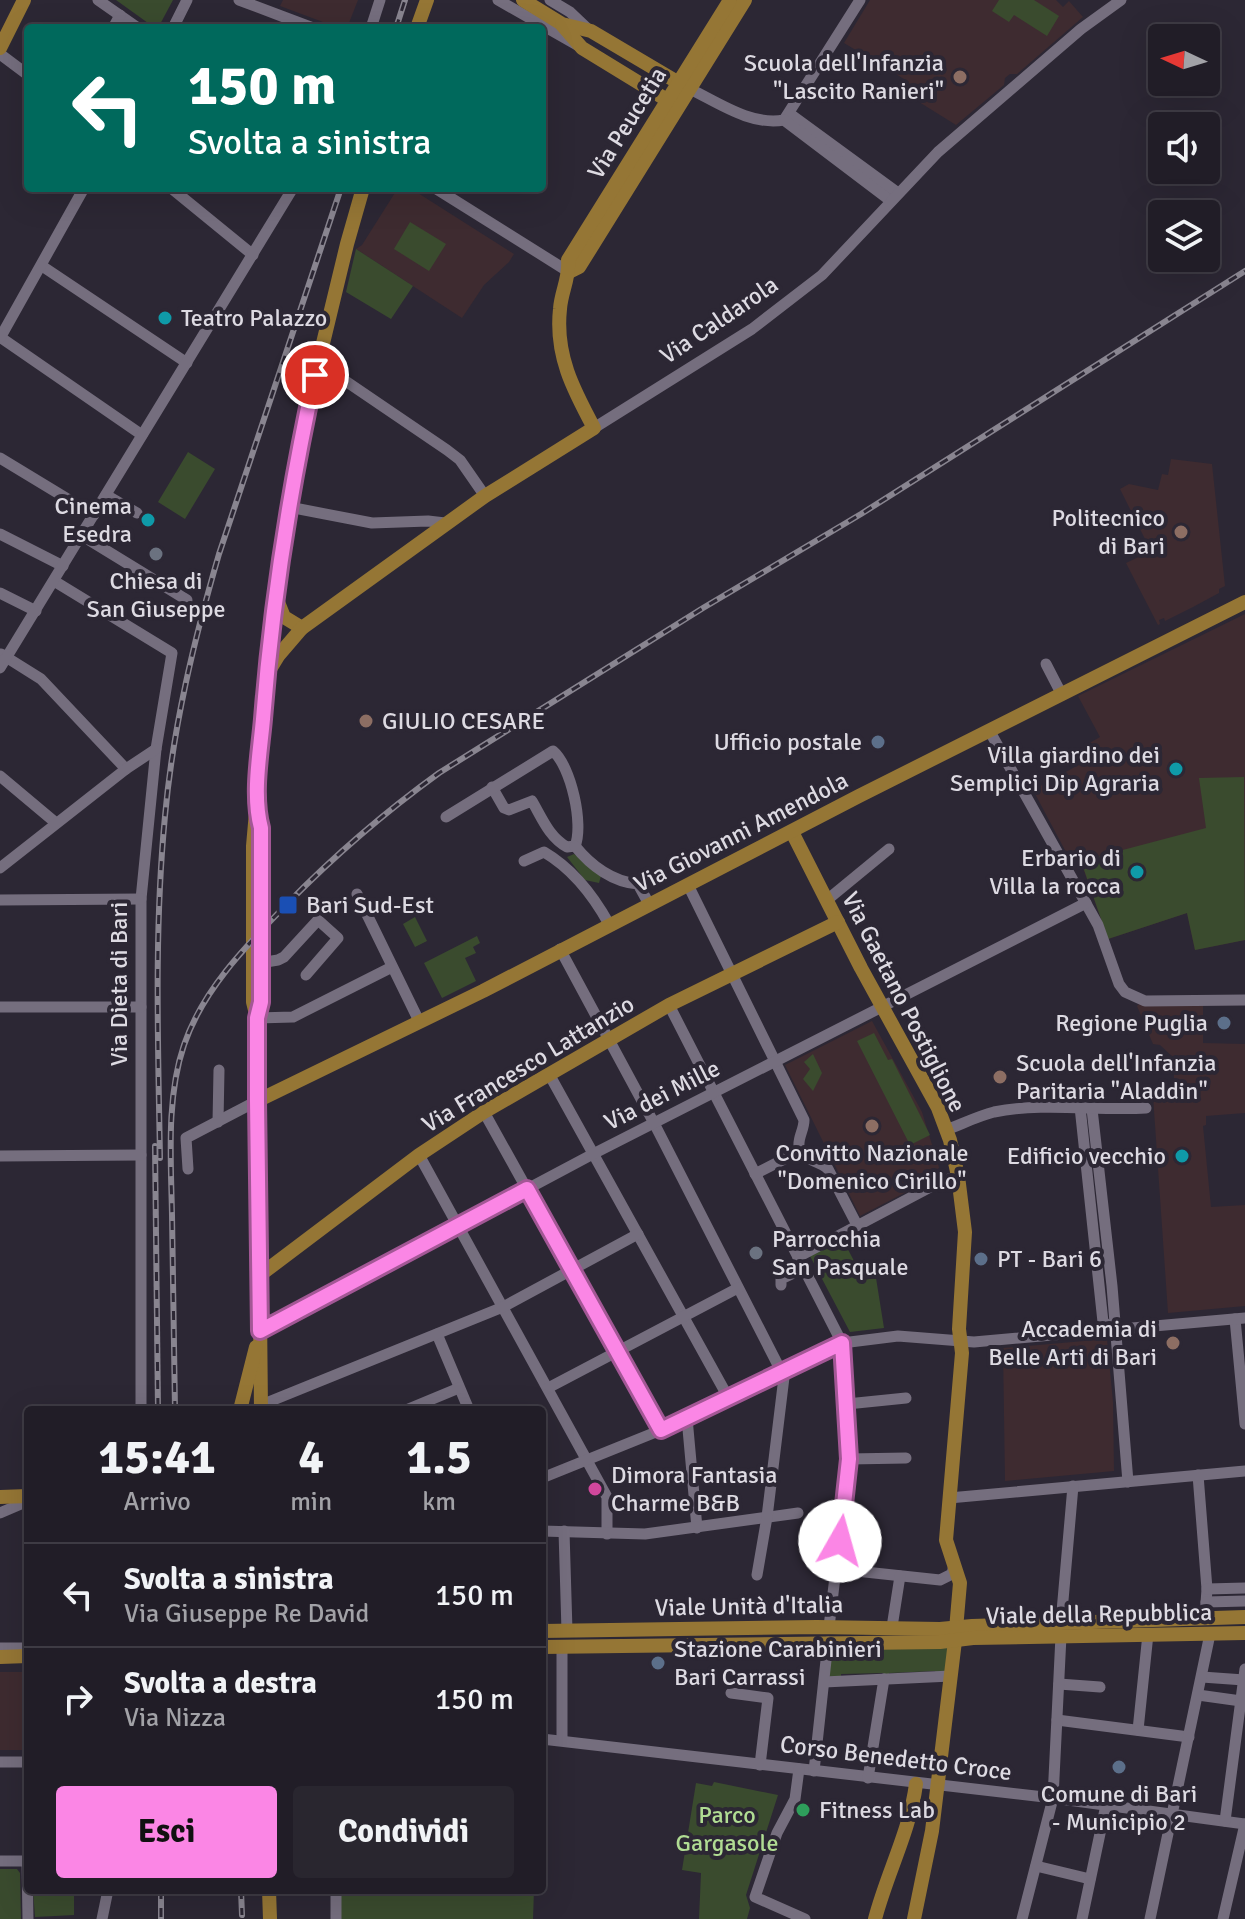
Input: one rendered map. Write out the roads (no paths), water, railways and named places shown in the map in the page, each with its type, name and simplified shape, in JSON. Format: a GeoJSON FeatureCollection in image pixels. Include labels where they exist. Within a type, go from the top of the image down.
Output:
{"type":"FeatureCollection","features":[{"type":"Feature","properties":{"kind":"main road"},"geometry":{"type":"LineString","coordinates":[[0,48],[24,0]]}},
{"type":"Feature","properties":{"kind":"main road"},"geometry":{"type":"LineString","coordinates":[[418,24],[427,0]]}},
{"type":"Feature","properties":{"kind":"main road"},"geometry":{"type":"LineString","coordinates":[[523,0],[562,24],[591,31],[684,86]]}},
{"type":"Feature","properties":{"kind":"main road","name":"Via Peucetia"},"geometry":{"type":"LineString","coordinates":[[594,428],[566,373],[559,346],[560,308],[569,272],[568,260],[667,100],[684,86],[730,0]]}},
{"type":"Feature","properties":{"kind":"main road"},"geometry":{"type":"LineString","coordinates":[[569,272],[579,267],[684,86],[745,0]]}},
{"type":"Feature","properties":{"kind":"main road"},"geometry":{"type":"LineString","coordinates":[[562,24],[582,48],[667,100]]}},
{"type":"Feature","properties":{"kind":"main road"},"geometry":{"type":"LineString","coordinates":[[261,1406],[257,1018],[253,1002],[254,828],[258,816],[275,595],[289,507],[315,375],[362,192]]}},
{"type":"Feature","properties":{"kind":"main road","name":"Via Caldarola"},"geometry":{"type":"LineString","coordinates":[[297,630],[445,523],[594,428]]}},
{"type":"Feature","properties":{"kind":"main road"},"geometry":{"type":"LineString","coordinates":[[275,595],[284,617],[297,630]]}},
{"type":"Feature","properties":{"kind":"main road","name":"Via Giovanni Amendola"},"geometry":{"type":"LineString","coordinates":[[257,1101],[1245,602]]}},
{"type":"Feature","properties":{"kind":"main road"},"geometry":{"type":"LineString","coordinates":[[271,632],[277,628],[297,630]]}},
{"type":"Feature","properties":{"kind":"main road"},"geometry":{"type":"LineString","coordinates":[[267,674],[297,630]]}},
{"type":"Feature","properties":{"kind":"main road"},"geometry":{"type":"LineString","coordinates":[[257,1018],[261,1010],[261,828],[258,816]]}},
{"type":"Feature","properties":{"kind":"main road","name":"Via Gaetano Postiglione"},"geometry":{"type":"LineString","coordinates":[[792,832],[938,1108],[958,1176],[965,1232],[959,1329],[961,1341],[946,1542],[960,1583],[932,1831],[914,1919]]}},
{"type":"Feature","properties":{"kind":"main road","name":"Via Francesco Lattanzio"},"geometry":{"type":"LineString","coordinates":[[260,1275],[419,1155],[484,1112],[669,1005],[838,922]]}},
{"type":"Feature","properties":{"kind":"main road"},"geometry":{"type":"LineString","coordinates":[[241,1406],[260,1331]]}},
{"type":"Feature","properties":{"kind":"main road"},"geometry":{"type":"LineString","coordinates":[[0,1499],[24,1503]]}},
{"type":"Feature","properties":{"kind":"main road","name":"Viale della Repubblica"},"geometry":{"type":"LineString","coordinates":[[955,1634],[1245,1617]]}},
{"type":"Feature","properties":{"kind":"main road","name":"Viale Unità d'Italia"},"geometry":{"type":"LineString","coordinates":[[546,1635],[567,1631],[829,1627],[892,1627],[955,1634]]}},
{"type":"Feature","properties":{"kind":"main road"},"geometry":{"type":"LineString","coordinates":[[754,1628],[757,1636],[754,1645]]}},
{"type":"Feature","properties":{"kind":"main road"},"geometry":{"type":"LineString","coordinates":[[631,1630],[631,1646]]}},
{"type":"Feature","properties":{"kind":"main road","name":"Viale della Repubblica"},"geometry":{"type":"LineString","coordinates":[[1061,1630],[1148,1634],[1245,1633]]}},
{"type":"Feature","properties":{"kind":"main road","name":"Viale Unità d'Italia"},"geometry":{"type":"LineString","coordinates":[[546,1638],[562,1646],[754,1645],[955,1634]]}},
{"type":"Feature","properties":{"kind":"main road"},"geometry":{"type":"LineString","coordinates":[[0,1657],[24,1656]]}},
{"type":"Feature","properties":{"kind":"main road"},"geometry":{"type":"LineString","coordinates":[[875,1919],[883,1888],[907,1827],[916,1784]]}},
{"type":"Feature","properties":{"kind":"main road"},"geometry":{"type":"LineString","coordinates":[[907,1827],[932,1831]]}},
{"type":"Feature","properties":{"kind":"main road"},"geometry":{"type":"LineString","coordinates":[[269,1894],[270,1919]]}},
{"type":"Feature","properties":{"kind":"street"},"geometry":{"type":"LineString","coordinates":[[98,0],[132,24]]}},
{"type":"Feature","properties":{"kind":"street"},"geometry":{"type":"LineString","coordinates":[[175,24],[187,0]]}},
{"type":"Feature","properties":{"kind":"street"},"geometry":{"type":"LineString","coordinates":[[239,0],[302,24]]}},
{"type":"Feature","properties":{"kind":"street"},"geometry":{"type":"LineString","coordinates":[[372,24],[380,0]]}},
{"type":"Feature","properties":{"kind":"street"},"geometry":{"type":"LineString","coordinates":[[498,0],[538,24]]}},
{"type":"Feature","properties":{"kind":"street"},"geometry":{"type":"LineString","coordinates":[[550,0],[570,12],[591,31]]}},
{"type":"Feature","properties":{"kind":"street"},"geometry":{"type":"LineString","coordinates":[[684,86],[751,119],[766,123],[787,117],[860,0]]}},
{"type":"Feature","properties":{"kind":"street","name":"Via Caldarola"},"geometry":{"type":"LineString","coordinates":[[594,428],[752,329],[783,306],[846,251],[894,197],[965,128],[1081,29],[1121,0]]}},
{"type":"Feature","properties":{"kind":"street"},"geometry":{"type":"LineString","coordinates":[[115,24],[120,15]]}},
{"type":"Feature","properties":{"kind":"street"},"geometry":{"type":"LineString","coordinates":[[546,29],[582,48]]}},
{"type":"Feature","properties":{"kind":"street"},"geometry":{"type":"LineString","coordinates":[[0,54],[24,72]]}},
{"type":"Feature","properties":{"kind":"street"},"geometry":{"type":"LineString","coordinates":[[787,117],[894,197]]}},
{"type":"Feature","properties":{"kind":"street"},"geometry":{"type":"LineString","coordinates":[[82,192],[0,337],[142,435]]}},
{"type":"Feature","properties":{"kind":"street"},"geometry":{"type":"LineString","coordinates":[[176,192],[253,255]]}},
{"type":"Feature","properties":{"kind":"street"},"geometry":{"type":"LineString","coordinates":[[126,769],[41,679],[2,660],[36,611],[291,192]]}},
{"type":"Feature","properties":{"kind":"street"},"geometry":{"type":"LineString","coordinates":[[441,192],[569,272]]}},
{"type":"Feature","properties":{"kind":"street"},"geometry":{"type":"LineString","coordinates":[[42,266],[187,363]]}},
{"type":"Feature","properties":{"kind":"street"},"geometry":{"type":"LineString","coordinates":[[315,375],[347,382],[447,450],[460,460],[485,496]]}},
{"type":"Feature","properties":{"kind":"street"},"geometry":{"type":"LineString","coordinates":[[0,458],[94,515]]}},
{"type":"Feature","properties":{"kind":"street"},"geometry":{"type":"LineString","coordinates":[[106,495],[137,513]]}},
{"type":"Feature","properties":{"kind":"street"},"geometry":{"type":"LineString","coordinates":[[289,507],[372,523],[445,523]]}},
{"type":"Feature","properties":{"kind":"street"},"geometry":{"type":"LineString","coordinates":[[0,534],[63,566]]}},
{"type":"Feature","properties":{"kind":"street"},"geometry":{"type":"LineString","coordinates":[[81,535],[187,600]]}},
{"type":"Feature","properties":{"kind":"street","name":"Via Dieta di Bari"},"geometry":{"type":"LineString","coordinates":[[54,581],[172,653],[156,749],[141,899],[144,1406]]}},
{"type":"Feature","properties":{"kind":"street"},"geometry":{"type":"LineString","coordinates":[[0,593],[36,611]]}},
{"type":"Feature","properties":{"kind":"street"},"geometry":{"type":"LineString","coordinates":[[1046,666],[1062,695]]}},
{"type":"Feature","properties":{"kind":"street"},"geometry":{"type":"LineString","coordinates":[[989,730],[1098,925],[1119,984],[1125,992],[1145,1001],[1245,1000]]}},
{"type":"Feature","properties":{"kind":"street"},"geometry":{"type":"LineString","coordinates":[[0,868],[156,749]]}},
{"type":"Feature","properties":{"kind":"street"},"geometry":{"type":"LineString","coordinates":[[446,817],[549,751],[557,753],[569,781],[576,812],[578,835],[575,846]]}},
{"type":"Feature","properties":{"kind":"street"},"geometry":{"type":"LineString","coordinates":[[0,776],[56,823]]}},
{"type":"Feature","properties":{"kind":"street"},"geometry":{"type":"LineString","coordinates":[[492,787],[504,808],[509,810],[532,801],[547,829],[558,841],[567,847],[575,846]]}},
{"type":"Feature","properties":{"kind":"street"},"geometry":{"type":"LineString","coordinates":[[575,846],[585,858],[618,881],[638,884],[649,904]]}},
{"type":"Feature","properties":{"kind":"street"},"geometry":{"type":"LineString","coordinates":[[827,900],[889,849]]}},
{"type":"Feature","properties":{"kind":"street"},"geometry":{"type":"LineString","coordinates":[[524,861],[544,852],[560,862],[592,896],[609,924]]}},
{"type":"Feature","properties":{"kind":"street"},"geometry":{"type":"LineString","coordinates":[[688,885],[804,1120],[800,1151],[828,1169],[857,1225]]}},
{"type":"Feature","properties":{"kind":"street"},"geometry":{"type":"LineString","coordinates":[[357,894],[419,1021]]}},
{"type":"Feature","properties":{"kind":"street"},"geometry":{"type":"LineString","coordinates":[[0,900],[141,899]]}},
{"type":"Feature","properties":{"kind":"street","name":"Via dei Mille"},"geometry":{"type":"LineString","coordinates":[[260,1331],[593,1154],[1086,903]]}},
{"type":"Feature","properties":{"kind":"street"},"geometry":{"type":"LineString","coordinates":[[260,963],[284,957],[318,920],[338,938],[306,975]]}},
{"type":"Feature","properties":{"kind":"street"},"geometry":{"type":"LineString","coordinates":[[560,949],[783,1370],[767,1517],[757,1575]]}},
{"type":"Feature","properties":{"kind":"street"},"geometry":{"type":"LineString","coordinates":[[257,1018],[293,1017],[392,967]]}},
{"type":"Feature","properties":{"kind":"street"},"geometry":{"type":"LineString","coordinates":[[669,1005],[842,1343],[849,1459],[829,1627]]}},
{"type":"Feature","properties":{"kind":"street"},"geometry":{"type":"LineString","coordinates":[[0,1007],[141,1007]]}},
{"type":"Feature","properties":{"kind":"street"},"geometry":{"type":"LineString","coordinates":[[218,1122],[219,1070]]}},
{"type":"Feature","properties":{"kind":"street"},"geometry":{"type":"LineString","coordinates":[[549,1074],[728,1397]]}},
{"type":"Feature","properties":{"kind":"street"},"geometry":{"type":"LineString","coordinates":[[188,1169],[186,1138],[257,1101]]}},
{"type":"Feature","properties":{"kind":"street"},"geometry":{"type":"LineString","coordinates":[[1086,1108],[1106,1286],[1103,1322],[1115,1330]]}},
{"type":"Feature","properties":{"kind":"street"},"geometry":{"type":"LineString","coordinates":[[946,1130],[1003,1111],[1146,1108]]}},
{"type":"Feature","properties":{"kind":"street"},"geometry":{"type":"LineString","coordinates":[[484,1112],[661,1430]]}},
{"type":"Feature","properties":{"kind":"street"},"geometry":{"type":"LineString","coordinates":[[755,1174],[800,1151]]}},
{"type":"Feature","properties":{"kind":"street"},"geometry":{"type":"LineString","coordinates":[[0,1156],[141,1155]]}},
{"type":"Feature","properties":{"kind":"street"},"geometry":{"type":"LineString","coordinates":[[419,1155],[607,1497],[607,1534]]}},
{"type":"Feature","properties":{"kind":"street"},"geometry":{"type":"LineString","coordinates":[[798,1257],[946,1178],[958,1176]]}},
{"type":"Feature","properties":{"kind":"street"},"geometry":{"type":"LineString","coordinates":[[263,1406],[503,1307],[638,1234]]}},
{"type":"Feature","properties":{"kind":"street"},"geometry":{"type":"LineString","coordinates":[[781,1285],[781,1279],[804,1268]]}},
{"type":"Feature","properties":{"kind":"street"},"geometry":{"type":"LineString","coordinates":[[548,1388],[738,1288]]}},
{"type":"Feature","properties":{"kind":"street","name":"Via Dieta di Bari"},"geometry":{"type":"LineString","coordinates":[[141,1316],[145,1342],[144,1406]]}},
{"type":"Feature","properties":{"kind":"street"},"geometry":{"type":"LineString","coordinates":[[546,1476],[661,1430],[842,1343],[898,1336],[961,1341],[1240,1319],[1245,1424]]}},
{"type":"Feature","properties":{"kind":"street"},"geometry":{"type":"LineString","coordinates":[[1115,1330],[1128,1482]]}},
{"type":"Feature","properties":{"kind":"street"},"geometry":{"type":"LineString","coordinates":[[437,1334],[467,1406]]}},
{"type":"Feature","properties":{"kind":"street"},"geometry":{"type":"LineString","coordinates":[[416,1406],[459,1388]]}},
{"type":"Feature","properties":{"kind":"street"},"geometry":{"type":"LineString","coordinates":[[847,1404],[906,1398]]}},
{"type":"Feature","properties":{"kind":"street"},"geometry":{"type":"LineString","coordinates":[[687,1418],[697,1528]]}},
{"type":"Feature","properties":{"kind":"street"},"geometry":{"type":"LineString","coordinates":[[849,1459],[906,1458]]}},
{"type":"Feature","properties":{"kind":"street"},"geometry":{"type":"LineString","coordinates":[[949,1498],[1245,1471]]}},
{"type":"Feature","properties":{"kind":"street"},"geometry":{"type":"LineString","coordinates":[[1198,1475],[1207,1596],[1205,1618]]}},
{"type":"Feature","properties":{"kind":"street"},"geometry":{"type":"LineString","coordinates":[[1022,1919],[1053,1798],[1061,1630],[1073,1486]]}},
{"type":"Feature","properties":{"kind":"street"},"geometry":{"type":"LineString","coordinates":[[0,1499],[3,1508],[0,1512]]}},
{"type":"Feature","properties":{"kind":"street"},"geometry":{"type":"LineString","coordinates":[[0,1512],[24,1503]]}},
{"type":"Feature","properties":{"kind":"street"},"geometry":{"type":"LineString","coordinates":[[546,1531],[645,1534],[798,1513]]}},
{"type":"Feature","properties":{"kind":"street"},"geometry":{"type":"LineString","coordinates":[[564,1531],[567,1631]]}},
{"type":"Feature","properties":{"kind":"street"},"geometry":{"type":"LineString","coordinates":[[837,1569],[946,1579],[952,1574],[954,1565]]}},
{"type":"Feature","properties":{"kind":"street"},"geometry":{"type":"LineString","coordinates":[[892,1627],[900,1576]]}},
{"type":"Feature","properties":{"kind":"street"},"geometry":{"type":"LineString","coordinates":[[1207,1596],[1245,1588]]}},
{"type":"Feature","properties":{"kind":"street"},"geometry":{"type":"LineString","coordinates":[[1207,1596],[1245,1601]]}},
{"type":"Feature","properties":{"kind":"street"},"geometry":{"type":"LineString","coordinates":[[1138,1730],[1148,1634]]}},
{"type":"Feature","properties":{"kind":"street"},"geometry":{"type":"LineString","coordinates":[[1150,1919],[1210,1634]]}},
{"type":"Feature","properties":{"kind":"street"},"geometry":{"type":"LineString","coordinates":[[814,1771],[828,1642]]}},
{"type":"Feature","properties":{"kind":"street"},"geometry":{"type":"LineString","coordinates":[[562,1646],[562,1739]]}},
{"type":"Feature","properties":{"kind":"street"},"geometry":{"type":"LineString","coordinates":[[0,1648],[24,1648]]}},
{"type":"Feature","properties":{"kind":"street"},"geometry":{"type":"LineString","coordinates":[[1202,1677],[1244,1674],[1225,1821]]}},
{"type":"Feature","properties":{"kind":"street"},"geometry":{"type":"LineString","coordinates":[[824,1682],[951,1676]]}},
{"type":"Feature","properties":{"kind":"street"},"geometry":{"type":"LineString","coordinates":[[868,1778],[884,1679]]}},
{"type":"Feature","properties":{"kind":"street"},"geometry":{"type":"LineString","coordinates":[[1059,1684],[1100,1687]]}},
{"type":"Feature","properties":{"kind":"street"},"geometry":{"type":"LineString","coordinates":[[731,1693],[768,1698],[760,1765]]}},
{"type":"Feature","properties":{"kind":"street"},"geometry":{"type":"LineString","coordinates":[[1198,1695],[1241,1701]]}},
{"type":"Feature","properties":{"kind":"street"},"geometry":{"type":"LineString","coordinates":[[1057,1720],[1189,1737]]}},
{"type":"Feature","properties":{"kind":"street","name":"Corso Benedetto Croce"},"geometry":{"type":"LineString","coordinates":[[546,1739],[1053,1798],[1245,1824]]}},
{"type":"Feature","properties":{"kind":"street"},"geometry":{"type":"LineString","coordinates":[[0,1762],[24,1762]]}},
{"type":"Feature","properties":{"kind":"street"},"geometry":{"type":"LineString","coordinates":[[799,1769],[795,1799],[773,1843],[755,1897],[805,1919]]}},
{"type":"Feature","properties":{"kind":"street"},"geometry":{"type":"LineString","coordinates":[[1082,1919],[1106,1805]]}},
{"type":"Feature","properties":{"kind":"street"},"geometry":{"type":"LineString","coordinates":[[1223,1919],[1245,1824]]}},
{"type":"Feature","properties":{"kind":"street"},"geometry":{"type":"LineString","coordinates":[[0,1861],[24,1861]]}},
{"type":"Feature","properties":{"kind":"street"},"geometry":{"type":"LineString","coordinates":[[1036,1866],[1090,1879]]}},
{"type":"Feature","properties":{"kind":"street"},"geometry":{"type":"LineString","coordinates":[[28,1894],[28,1919]]}},
{"type":"Feature","properties":{"kind":"street"},"geometry":{"type":"LineString","coordinates":[[102,1919],[107,1894]]}},
{"type":"Feature","properties":{"kind":"street"},"geometry":{"type":"LineString","coordinates":[[336,1894],[336,1919]]}},
{"type":"Feature","properties":{"kind":"railway"},"geometry":{"type":"LineString","coordinates":[[397,24],[405,0]]}},
{"type":"Feature","properties":{"kind":"railway"},"geometry":{"type":"LineString","coordinates":[[160,1158],[159,902],[165,816],[179,717],[219,554],[340,192]]}},
{"type":"Feature","properties":{"kind":"railway"},"geometry":{"type":"LineString","coordinates":[[175,1406],[171,1151],[174,1086],[184,1045],[202,1005],[257,935],[342,852],[439,773],[703,608],[861,514],[1245,271]]}},
{"type":"Feature","properties":{"kind":"railway"},"geometry":{"type":"LineString","coordinates":[[155,1146],[158,1406]]}},
{"type":"Feature","properties":{"kind":"railway"},"geometry":{"type":"LineString","coordinates":[[161,1894],[161,1919]]}},
{"type":"Feature","properties":{"kind":"railway"},"geometry":{"type":"LineString","coordinates":[[241,1894],[242,1915]]}},
{"type":"Feature","properties":{"kind":"place","name":"Scuola dell'Infanzia \"Lascito Ranieri\""},"geometry":{"type":"Point","coordinates":[960,77]}},
{"type":"Feature","properties":{"kind":"place","name":"Teatro Palazzo"},"geometry":{"type":"Point","coordinates":[165,318]}},
{"type":"Feature","properties":{"kind":"place","name":"Cinema Esedra"},"geometry":{"type":"Point","coordinates":[148,520]}},
{"type":"Feature","properties":{"kind":"place","name":"Politecnico di Bari"},"geometry":{"type":"Point","coordinates":[1181,532]}},
{"type":"Feature","properties":{"kind":"place","name":"Chiesa di San Giuseppe"},"geometry":{"type":"Point","coordinates":[156,554]}},
{"type":"Feature","properties":{"kind":"place","name":"GIULIO CESARE"},"geometry":{"type":"Point","coordinates":[366,721]}},
{"type":"Feature","properties":{"kind":"place","name":"Ufficio postale"},"geometry":{"type":"Point","coordinates":[878,742]}},
{"type":"Feature","properties":{"kind":"place","name":"Villa giardino dei Semplici Dip Agraria"},"geometry":{"type":"Point","coordinates":[1176,769]}},
{"type":"Feature","properties":{"kind":"place","name":"Erbario di Villa la rocca"},"geometry":{"type":"Point","coordinates":[1137,872]}},
{"type":"Feature","properties":{"kind":"place","name":"Bari Sud-Est"},"geometry":{"type":"Point","coordinates":[288,905]}},
{"type":"Feature","properties":{"kind":"place","name":"Regione Puglia"},"geometry":{"type":"Point","coordinates":[1224,1023]}},
{"type":"Feature","properties":{"kind":"place","name":"Scuola dell'Infanzia Paritaria \"Aladdin\""},"geometry":{"type":"Point","coordinates":[1000,1077]}},
{"type":"Feature","properties":{"kind":"place","name":"Convitto Nazionale \"Domenico Cirillo\""},"geometry":{"type":"Point","coordinates":[872,1126]}},
{"type":"Feature","properties":{"kind":"place","name":"Edificio vecchio"},"geometry":{"type":"Point","coordinates":[1182,1156]}},
{"type":"Feature","properties":{"kind":"place","name":"Parrocchia San Pasquale"},"geometry":{"type":"Point","coordinates":[756,1253]}},
{"type":"Feature","properties":{"kind":"place","name":"PT - Bari 6"},"geometry":{"type":"Point","coordinates":[981,1259]}},
{"type":"Feature","properties":{"kind":"place","name":"Accademia di Belle Arti di Bari"},"geometry":{"type":"Point","coordinates":[1173,1343]}},
{"type":"Feature","properties":{"kind":"place","name":"Dimora Fantasia Charme B&B"},"geometry":{"type":"Point","coordinates":[595,1489]}},
{"type":"Feature","properties":{"kind":"place","name":"Stazione Carabinieri Bari Carrassi"},"geometry":{"type":"Point","coordinates":[658,1663]}},
{"type":"Feature","properties":{"kind":"place","name":"Comune di Bari - Municipio 2"},"geometry":{"type":"Point","coordinates":[1119,1767]}},
{"type":"Feature","properties":{"kind":"place","name":"Fitness Lab"},"geometry":{"type":"Point","coordinates":[803,1810]}},
{"type":"Feature","properties":{"kind":"park label","name":"Parco Gargasole"},"geometry":{"type":"Point","coordinates":[727,1829]}}]}
